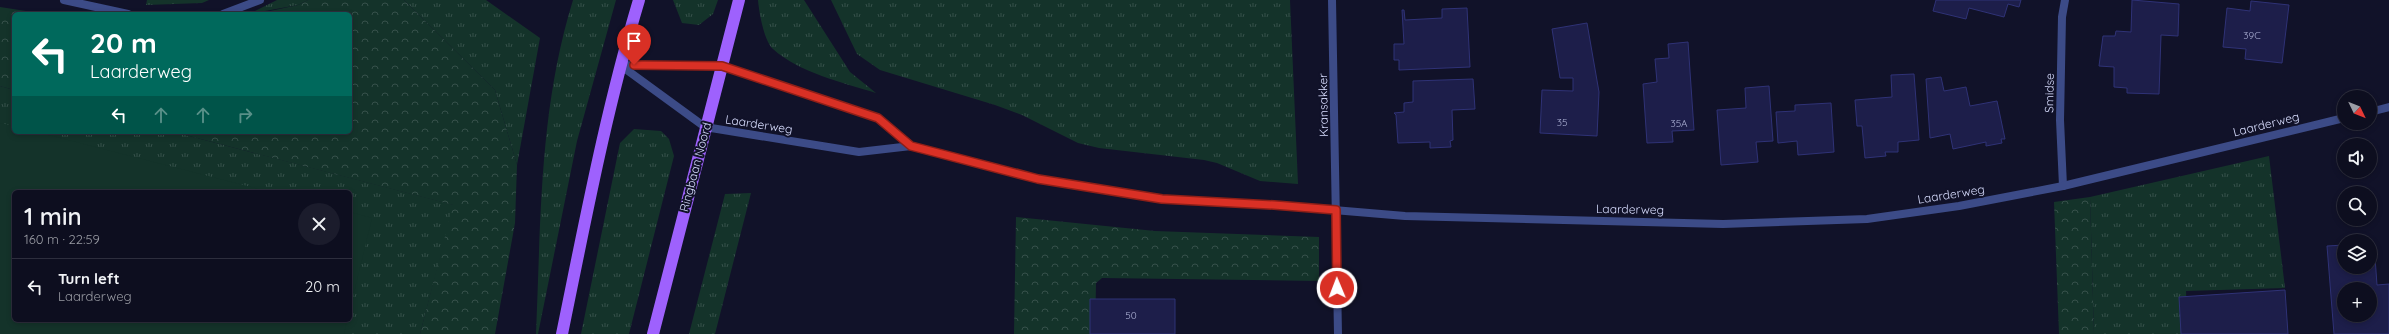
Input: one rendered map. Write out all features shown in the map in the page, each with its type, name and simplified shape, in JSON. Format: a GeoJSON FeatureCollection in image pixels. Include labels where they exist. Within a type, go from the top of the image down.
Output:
{"type":"FeatureCollection","features":[{"type":"Feature","properties":{"kind":"main road"},"geometry":{"type":"LineString","coordinates":[[562,334],[599,152],[620,65],[639,0]]}},
{"type":"Feature","properties":{"kind":"main road","name":"Ringbaan Noord"},"geometry":{"type":"LineString","coordinates":[[653,334],[739,0]]}},
{"type":"Feature","properties":{"kind":"street"},"geometry":{"type":"LineString","coordinates":[[64,0],[119,12]]}},
{"type":"Feature","properties":{"kind":"street"},"geometry":{"type":"LineString","coordinates":[[228,12],[260,0]]}},
{"type":"Feature","properties":{"kind":"street","name":"Kransakker"},"geometry":{"type":"LineString","coordinates":[[1332,0],[1338,334]]}},
{"type":"Feature","properties":{"kind":"street","name":"Smidse"},"geometry":{"type":"LineString","coordinates":[[2063,186],[2060,120],[2062,17],[2065,0]]}},
{"type":"Feature","properties":{"kind":"street","name":"Laarderweg"},"geometry":{"type":"LineString","coordinates":[[620,65],[722,66],[878,118],[911,146]]}},
{"type":"Feature","properties":{"kind":"street","name":"Laarderweg"},"geometry":{"type":"LineString","coordinates":[[620,65],[705,128],[859,152],[911,146],[1038,179],[1162,199],[1274,205],[1405,216],[1747,223],[1867,219],[1959,206],[2063,186],[2337,120]]}},
{"type":"Feature","properties":{"kind":"street"},"geometry":{"type":"LineString","coordinates":[[2377,110],[2389,107]]}},
{"type":"Feature","properties":{"kind":"green space"},"geometry":{"type":"Polygon","coordinates":[[[147,0],[209,0],[202,3],[146,5],[147,0]]]}},
{"type":"Feature","properties":{"kind":"green space"},"geometry":{"type":"Polygon","coordinates":[[[277,0],[308,0],[298,5],[253,12],[277,0]]]}},
{"type":"Feature","properties":{"kind":"green space"},"geometry":{"type":"Polygon","coordinates":[[[308,0],[404,0],[495,90],[517,165],[515,223],[495,334],[420,334],[453,205],[182,134],[352,134],[352,12],[265,12],[298,5],[308,0]]]}},
{"type":"Feature","properties":{"kind":"green space"},"geometry":{"type":"Polygon","coordinates":[[[404,0],[486,0],[540,38],[517,165],[495,90],[404,0]]]}},
{"type":"Feature","properties":{"kind":"green space"},"geometry":{"type":"Polygon","coordinates":[[[573,0],[616,0],[577,141],[538,334],[536,334],[541,207],[548,124],[562,41],[573,0]]]}},
{"type":"Feature","properties":{"kind":"green space"},"geometry":{"type":"Polygon","coordinates":[[[673,0],[718,0],[713,14],[699,25],[682,23],[673,0]]]}},
{"type":"Feature","properties":{"kind":"green space"},"geometry":{"type":"Polygon","coordinates":[[[758,0],[804,0],[850,72],[876,93],[822,76],[783,57],[773,49],[767,40],[761,19],[758,0]]]}},
{"type":"Feature","properties":{"kind":"green space"},"geometry":{"type":"Polygon","coordinates":[[[831,0],[1290,0],[1298,184],[1260,181],[1217,163],[1204,160],[1099,148],[1078,143],[1022,115],[995,105],[880,70],[857,54],[831,0]]]}},
{"type":"Feature","properties":{"kind":"green space"},"geometry":{"type":"Polygon","coordinates":[[[0,7],[32,12],[12,12],[12,89],[0,86],[0,7]]]}},
{"type":"Feature","properties":{"kind":"green space"},"geometry":{"type":"Polygon","coordinates":[[[0,86],[12,89],[12,134],[182,134],[454,205],[420,334],[0,334],[0,86]]]}},
{"type":"Feature","properties":{"kind":"green space"},"geometry":{"type":"Polygon","coordinates":[[[0,123],[12,126],[12,134],[45,134],[263,190],[12,190],[12,322],[347,322],[344,334],[0,334],[0,123]]]}},
{"type":"Feature","properties":{"kind":"green space"},"geometry":{"type":"Polygon","coordinates":[[[634,129],[661,131],[669,139],[674,156],[629,334],[581,334],[620,143],[634,129]]]}},
{"type":"Feature","properties":{"kind":"green space"},"geometry":{"type":"Polygon","coordinates":[[[2269,156],[2285,288],[2186,291],[2188,334],[2094,334],[2090,197],[2269,156]]]}},
{"type":"Feature","properties":{"kind":"green space"},"geometry":{"type":"Polygon","coordinates":[[[751,193],[715,334],[689,334],[725,194],[751,193]]]}},
{"type":"Feature","properties":{"kind":"green space"},"geometry":{"type":"Polygon","coordinates":[[[2090,197],[2094,334],[2059,334],[2054,202],[2090,197]]]}},
{"type":"Feature","properties":{"kind":"green space"},"geometry":{"type":"Polygon","coordinates":[[[352,213],[372,218],[352,301],[352,213]]]}},
{"type":"Feature","properties":{"kind":"green space"},"geometry":{"type":"Polygon","coordinates":[[[1016,217],[1155,231],[1319,237],[1319,281],[1102,278],[1096,283],[1095,334],[1014,334],[1016,217]]]}},
{"type":"Feature","properties":{"kind":"building"},"geometry":{"type":"Polygon","coordinates":[[[1936,0],[2021,0],[2019,7],[2008,4],[2004,17],[1969,8],[1966,19],[1933,11],[1936,0]]]}},
{"type":"Feature","properties":{"kind":"building"},"geometry":{"type":"Polygon","coordinates":[[[2132,0],[2179,4],[2178,36],[2161,35],[2159,94],[2127,93],[2127,88],[2114,87],[2114,67],[2099,66],[2103,36],[2115,36],[2116,31],[2131,32],[2132,0]]]}},
{"type":"Feature","properties":{"kind":"building"},"geometry":{"type":"Polygon","coordinates":[[[2251,1],[2289,5],[2282,63],[2245,59],[2246,49],[2223,47],[2227,8],[2250,11],[2251,1]]]}},
{"type":"Feature","properties":{"kind":"building"},"geometry":{"type":"Polygon","coordinates":[[[1467,8],[1470,67],[1399,70],[1399,60],[1394,60],[1394,44],[1404,44],[1402,10],[1404,10],[1405,20],[1442,18],[1442,9],[1467,8]]]}},
{"type":"Feature","properties":{"kind":"building"},"geometry":{"type":"Polygon","coordinates":[[[1587,23],[1599,92],[1597,136],[1540,133],[1542,90],[1573,91],[1573,78],[1560,78],[1552,29],[1587,23]]]}},
{"type":"Feature","properties":{"kind":"building"},"geometry":{"type":"Polygon","coordinates":[[[1688,42],[1694,130],[1672,131],[1673,142],[1647,143],[1643,84],[1657,82],[1655,59],[1669,58],[1668,44],[1688,42]]]}},
{"type":"Feature","properties":{"kind":"building"},"geometry":{"type":"Polygon","coordinates":[[[1914,74],[1919,140],[1898,142],[1898,152],[1885,152],[1886,156],[1865,158],[1862,126],[1857,126],[1855,100],[1892,97],[1891,75],[1914,74]]]}},
{"type":"Feature","properties":{"kind":"building"},"geometry":{"type":"Polygon","coordinates":[[[1941,77],[1944,91],[1966,87],[1970,106],[1997,101],[2005,139],[2001,139],[2002,143],[1986,146],[1986,142],[1953,149],[1950,134],[1930,138],[1926,79],[1941,77]]]}},
{"type":"Feature","properties":{"kind":"building"},"geometry":{"type":"Polygon","coordinates":[[[1473,79],[1475,109],[1452,110],[1453,140],[1450,141],[1451,147],[1430,148],[1430,142],[1398,143],[1396,115],[1394,113],[1404,112],[1404,103],[1413,102],[1413,81],[1473,79]]]}},
{"type":"Feature","properties":{"kind":"building"},"geometry":{"type":"Polygon","coordinates":[[[1769,86],[1773,141],[1756,142],[1758,162],[1721,165],[1717,110],[1746,108],[1745,88],[1769,86]]]}},
{"type":"Feature","properties":{"kind":"building"},"geometry":{"type":"Polygon","coordinates":[[[1831,103],[1834,152],[1798,155],[1797,141],[1778,143],[1776,112],[1795,111],[1795,105],[1831,103]]]}},
{"type":"Feature","properties":{"kind":"building"},"geometry":{"type":"Polygon","coordinates":[[[2337,245],[2337,274],[2376,274],[2377,282],[2337,282],[2337,322],[2377,322],[2377,285],[2389,284],[2389,334],[2334,334],[2327,246],[2337,245]]]}},
{"type":"Feature","properties":{"kind":"building"},"geometry":{"type":"Polygon","coordinates":[[[2285,290],[2288,334],[2181,334],[2179,297],[2285,290]]]}},
{"type":"Feature","properties":{"kind":"building"},"geometry":{"type":"Polygon","coordinates":[[[1090,299],[1175,299],[1175,334],[1090,334],[1090,299]]]}},
{"type":"Feature","properties":{"kind":"route"},"geometry":{"type":"LineString","coordinates":[[634,65],[722,66],[878,118],[911,146],[1038,179],[1162,199],[1336,210],[1337,288]]}}]}
